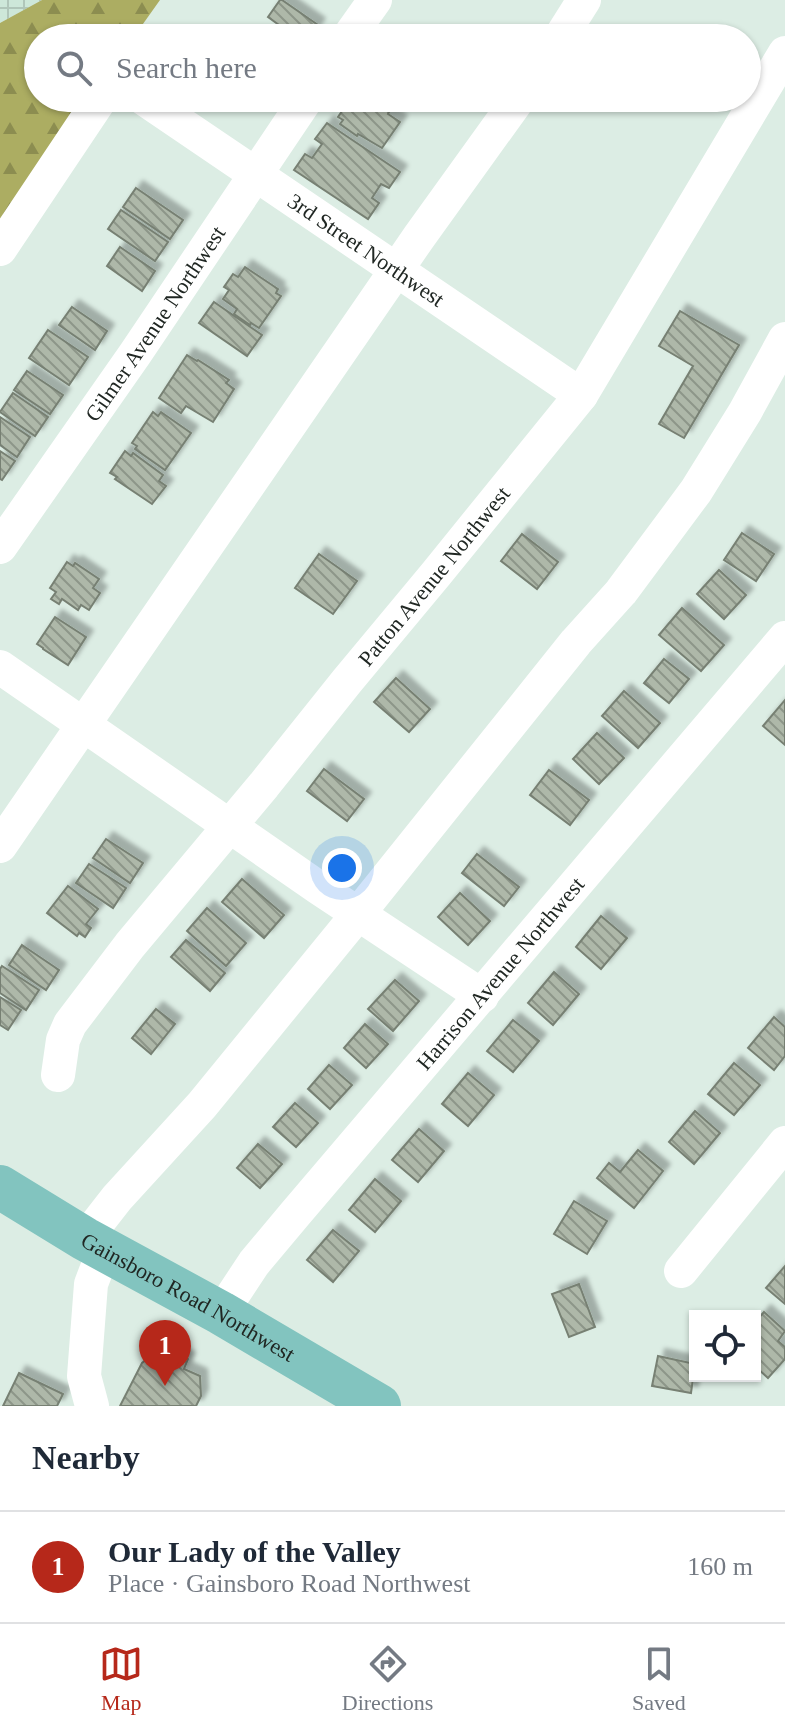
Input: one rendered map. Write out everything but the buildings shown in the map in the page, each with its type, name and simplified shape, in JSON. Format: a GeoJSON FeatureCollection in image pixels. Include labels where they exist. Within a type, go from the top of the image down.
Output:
{"type":"FeatureCollection","features":[{"type":"Feature","properties":{"kind":"main road","name":"Gainsboro Road Northwest"},"geometry":{"type":"LineString","coordinates":[[0,1187],[379,1406]]}},
{"type":"Feature","properties":{"kind":"street"},"geometry":{"type":"LineString","coordinates":[[358,24],[375,0]]}},
{"type":"Feature","properties":{"kind":"street"},"geometry":{"type":"LineString","coordinates":[[569,24],[584,0]]}},
{"type":"Feature","properties":{"kind":"street","name":"Patton Avenue Northwest"},"geometry":{"type":"LineString","coordinates":[[761,93],[785,53]]}},
{"type":"Feature","properties":{"kind":"street"},"geometry":{"type":"LineString","coordinates":[[0,249],[92,112]]}},
{"type":"Feature","properties":{"kind":"street","name":"3rd Street Northwest"},"geometry":{"type":"LineString","coordinates":[[164,112],[581,395]]}},
{"type":"Feature","properties":{"kind":"street","name":"Gilmer Avenue Northwest"},"geometry":{"type":"LineString","coordinates":[[0,547],[135,354],[297,112]]}},
{"type":"Feature","properties":{"kind":"street"},"geometry":{"type":"LineString","coordinates":[[0,846],[397,269],[509,112]]}},
{"type":"Feature","properties":{"kind":"street","name":"Patton Avenue Northwest"},"geometry":{"type":"LineString","coordinates":[[58,1075],[63,1040],[70,1024],[130,945],[581,395],[750,112]]}},
{"type":"Feature","properties":{"kind":"street"},"geometry":{"type":"LineString","coordinates":[[92,1406],[84,1376],[94,1244],[117,1198],[202,1105],[576,642],[621,592],[696,491],[785,339]]}},
{"type":"Feature","properties":{"kind":"street","name":"Harrison Avenue Northwest"},"geometry":{"type":"LineString","coordinates":[[221,1313],[274,1239],[785,638]]}},
{"type":"Feature","properties":{"kind":"street"},"geometry":{"type":"LineString","coordinates":[[0,667],[482,996]]}},
{"type":"Feature","properties":{"kind":"street"},"geometry":{"type":"LineString","coordinates":[[681,1271],[785,1143]]}},
{"type":"Feature","properties":{"kind":"shaded area"},"geometry":{"type":"Polygon","coordinates":[[[0,0],[42,0],[0,23],[0,0]]]}},
{"type":"Feature","properties":{"kind":"green space"},"geometry":{"type":"Polygon","coordinates":[[[42,0],[160,0],[143,24],[24,24],[24,112],[81,112],[0,228],[0,23],[42,0]]]}},
{"type":"Feature","properties":{"kind":"place","name":"Our Lady of the Valley"},"geometry":{"type":"Point","coordinates":[165,1386]}}]}
